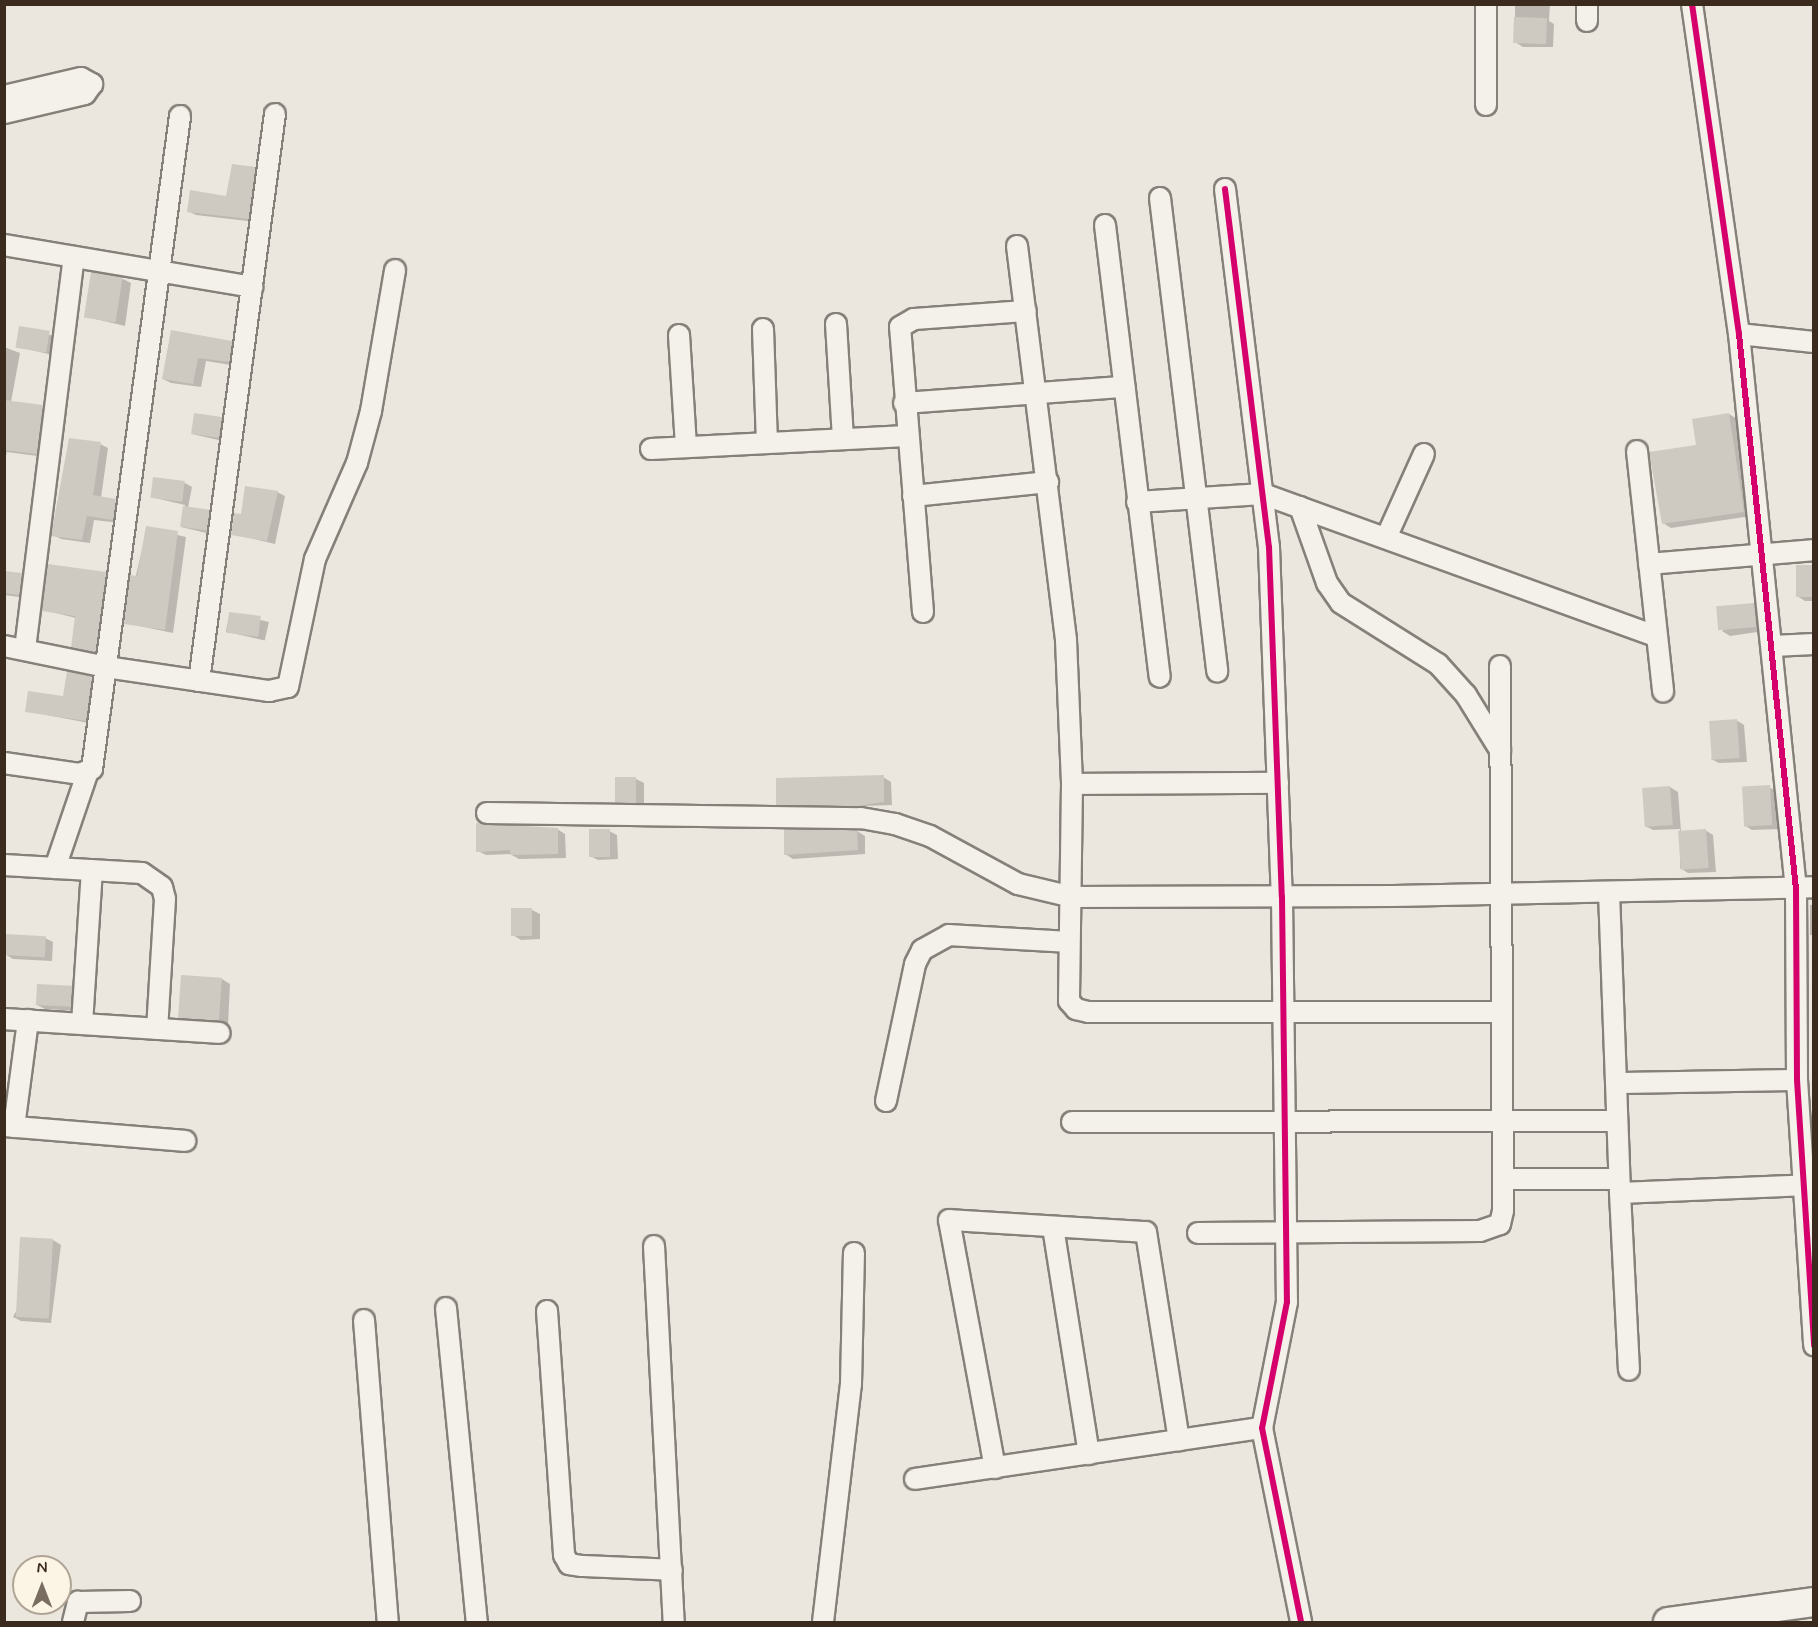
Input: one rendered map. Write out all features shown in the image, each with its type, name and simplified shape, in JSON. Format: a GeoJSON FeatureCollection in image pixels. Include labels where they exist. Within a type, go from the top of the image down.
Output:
{"type":"FeatureCollection","features":[{"type":"Feature","properties":{"kind":"highway"},"geometry":{"type":"LineString","coordinates":[[1668,1623],[1814,1602]]}},
{"type":"Feature","properties":{"kind":"street"},"geometry":{"type":"LineString","coordinates":[[1486,4],[1486,105]]}},
{"type":"Feature","properties":{"kind":"street"},"geometry":{"type":"LineString","coordinates":[[1692,4],[1739,334],[1773,646],[1805,888],[1797,1080],[1808,1186],[1814,1345]]}},
{"type":"Feature","properties":{"kind":"street"},"geometry":{"type":"LineString","coordinates":[[4,96],[81,78],[92,84],[85,94],[4,113]]}},
{"type":"Feature","properties":{"kind":"street"},"geometry":{"type":"LineString","coordinates":[[199,681],[275,114]]}},
{"type":"Feature","properties":{"kind":"street"},"geometry":{"type":"LineString","coordinates":[[55,868],[87,774],[94,761],[180,116]]}},
{"type":"Feature","properties":{"kind":"street"},"geometry":{"type":"LineString","coordinates":[[1226,189],[1263,494],[1282,897],[1287,1302],[1262,1428],[1301,1623]]}},
{"type":"Feature","properties":{"kind":"street"},"geometry":{"type":"LineString","coordinates":[[1160,198],[1217,672]]}},
{"type":"Feature","properties":{"kind":"street"},"geometry":{"type":"LineString","coordinates":[[1105,225],[1160,677]]}},
{"type":"Feature","properties":{"kind":"street"},"geometry":{"type":"LineString","coordinates":[[4,245],[252,287]]}},
{"type":"Feature","properties":{"kind":"street"},"geometry":{"type":"LineString","coordinates":[[1017,246],[1066,640],[1072,784],[1072,897],[1067,989],[1069,1001],[1076,1009],[1088,1012],[1502,1012]]}},
{"type":"Feature","properties":{"kind":"street"},"geometry":{"type":"LineString","coordinates":[[26,649],[74,257]]}},
{"type":"Feature","properties":{"kind":"street"},"geometry":{"type":"LineString","coordinates":[[4,646],[199,681],[270,691],[288,687],[315,559],[357,463],[371,411],[395,270]]}},
{"type":"Feature","properties":{"kind":"street"},"geometry":{"type":"LineString","coordinates":[[923,612],[898,334],[905,321],[1026,311]]}},
{"type":"Feature","properties":{"kind":"street"},"geometry":{"type":"LineString","coordinates":[[836,324],[843,439]]}},
{"type":"Feature","properties":{"kind":"street"},"geometry":{"type":"LineString","coordinates":[[763,328],[767,443]]}},
{"type":"Feature","properties":{"kind":"street"},"geometry":{"type":"LineString","coordinates":[[1739,334],[1814,342]]}},
{"type":"Feature","properties":{"kind":"street"},"geometry":{"type":"LineString","coordinates":[[679,335],[686,447]]}},
{"type":"Feature","properties":{"kind":"street"},"geometry":{"type":"LineString","coordinates":[[904,403],[1124,387]]}},
{"type":"Feature","properties":{"kind":"street"},"geometry":{"type":"LineString","coordinates":[[651,449],[907,436]]}},
{"type":"Feature","properties":{"kind":"street"},"geometry":{"type":"LineString","coordinates":[[1637,451],[1663,692]]}},
{"type":"Feature","properties":{"kind":"street"},"geometry":{"type":"LineString","coordinates":[[1386,538],[1424,454]]}},
{"type":"Feature","properties":{"kind":"street"},"geometry":{"type":"LineString","coordinates":[[913,496],[1048,482]]}},
{"type":"Feature","properties":{"kind":"street"},"geometry":{"type":"LineString","coordinates":[[1137,502],[1263,494],[1657,637]]}},
{"type":"Feature","properties":{"kind":"street"},"geometry":{"type":"LineString","coordinates":[[1300,507],[1327,583],[1341,603],[1438,664],[1466,695],[1500,750]]}},
{"type":"Feature","properties":{"kind":"street"},"geometry":{"type":"LineString","coordinates":[[1649,564],[1814,550]]}},
{"type":"Feature","properties":{"kind":"street"},"geometry":{"type":"LineString","coordinates":[[1773,646],[1814,644]]}},
{"type":"Feature","properties":{"kind":"street"},"geometry":{"type":"LineString","coordinates":[[1198,1233],[1494,1228],[1500,1224],[1503,1211],[1503,1179],[1500,666]]}},
{"type":"Feature","properties":{"kind":"street"},"geometry":{"type":"LineString","coordinates":[[4,763],[87,774]]}},
{"type":"Feature","properties":{"kind":"street"},"geometry":{"type":"LineString","coordinates":[[1072,784],[1278,783]]}},
{"type":"Feature","properties":{"kind":"street"},"geometry":{"type":"LineString","coordinates":[[487,813],[861,818],[930,836],[1018,884],[1072,897],[1501,895],[1805,888]]}},
{"type":"Feature","properties":{"kind":"street"},"geometry":{"type":"LineString","coordinates":[[4,865],[142,873],[162,886],[165,899],[157,1029]]}},
{"type":"Feature","properties":{"kind":"street"},"geometry":{"type":"LineString","coordinates":[[82,1024],[92,870]]}},
{"type":"Feature","properties":{"kind":"street"},"geometry":{"type":"LineString","coordinates":[[1609,892],[1629,1370]]}},
{"type":"Feature","properties":{"kind":"street"},"geometry":{"type":"LineString","coordinates":[[886,1101],[915,964],[922,950],[949,935],[1069,942]]}},
{"type":"Feature","properties":{"kind":"street"},"geometry":{"type":"LineString","coordinates":[[4,1019],[220,1034]]}},
{"type":"Feature","properties":{"kind":"street"},"geometry":{"type":"LineString","coordinates":[[28,1020],[9,1127],[185,1141]]}},
{"type":"Feature","properties":{"kind":"street"},"geometry":{"type":"LineString","coordinates":[[1617,1083],[1797,1080]]}},
{"type":"Feature","properties":{"kind":"street"},"geometry":{"type":"LineString","coordinates":[[1072,1122],[1617,1121]]}},
{"type":"Feature","properties":{"kind":"street"},"geometry":{"type":"LineString","coordinates":[[1503,1179],[1620,1186],[1808,1186]]}},
{"type":"Feature","properties":{"kind":"street"},"geometry":{"type":"LineString","coordinates":[[995,1468],[949,1220],[1146,1232],[1179,1440]]}},
{"type":"Feature","properties":{"kind":"street"},"geometry":{"type":"LineString","coordinates":[[1053,1227],[1089,1454]]}},
{"type":"Feature","properties":{"kind":"street"},"geometry":{"type":"LineString","coordinates":[[654,1246],[674,1623]]}},
{"type":"Feature","properties":{"kind":"street"},"geometry":{"type":"LineString","coordinates":[[823,1623],[850,1396],[854,1253]]}},
{"type":"Feature","properties":{"kind":"street"},"geometry":{"type":"LineString","coordinates":[[446,1308],[477,1623]]}},
{"type":"Feature","properties":{"kind":"street"},"geometry":{"type":"LineString","coordinates":[[547,1311],[564,1555],[569,1564],[582,1566],[672,1570]]}},
{"type":"Feature","properties":{"kind":"street"},"geometry":{"type":"LineString","coordinates":[[364,1320],[388,1623]]}},
{"type":"Feature","properties":{"kind":"street"},"geometry":{"type":"LineString","coordinates":[[915,1479],[1262,1428]]}},
{"type":"Feature","properties":{"kind":"street"},"geometry":{"type":"LineString","coordinates":[[73,1623],[78,1602],[130,1601]]}},
{"type":"Feature","properties":{"kind":"building"},"geometry":{"type":"Polygon","coordinates":[[[1514,17],[1547,18],[1546,44],[1513,43],[1514,17]]]}},
{"type":"Feature","properties":{"kind":"building"},"geometry":{"type":"Polygon","coordinates":[[[232,164],[256,167],[249,219],[187,212],[190,190],[226,196],[232,164]]]}},
{"type":"Feature","properties":{"kind":"building"},"geometry":{"type":"Polygon","coordinates":[[[91,272],[123,277],[115,322],[84,317],[91,272]]]}},
{"type":"Feature","properties":{"kind":"building"},"geometry":{"type":"Polygon","coordinates":[[[19,326],[50,331],[46,353],[16,348],[19,326]]]}},
{"type":"Feature","properties":{"kind":"building"},"geometry":{"type":"Polygon","coordinates":[[[171,330],[232,341],[230,362],[198,358],[193,384],[162,379],[171,330]]]}},
{"type":"Feature","properties":{"kind":"building"},"geometry":{"type":"Polygon","coordinates":[[[4,400],[43,405],[37,454],[4,450],[4,400]]]}},
{"type":"Feature","properties":{"kind":"building"},"geometry":{"type":"Polygon","coordinates":[[[194,413],[222,417],[219,438],[191,434],[194,413]]]}},
{"type":"Feature","properties":{"kind":"building"},"geometry":{"type":"Polygon","coordinates":[[[1729,413],[1744,512],[1662,524],[1649,452],[1696,445],[1692,419],[1729,413]]]}},
{"type":"Feature","properties":{"kind":"building"},"geometry":{"type":"Polygon","coordinates":[[[69,438],[101,442],[93,495],[116,499],[113,520],[87,516],[82,540],[51,536],[69,438]]]}},
{"type":"Feature","properties":{"kind":"building"},"geometry":{"type":"Polygon","coordinates":[[[153,477],[185,481],[182,502],[150,498],[153,477]]]}},
{"type":"Feature","properties":{"kind":"building"},"geometry":{"type":"Polygon","coordinates":[[[245,486],[278,491],[267,541],[231,535],[234,513],[241,514],[245,486]]]}},
{"type":"Feature","properties":{"kind":"building"},"geometry":{"type":"Polygon","coordinates":[[[183,506],[210,510],[207,531],[180,527],[183,506]]]}},
{"type":"Feature","properties":{"kind":"building"},"geometry":{"type":"Polygon","coordinates":[[[146,526],[178,531],[165,630],[124,624],[130,575],[137,576],[146,526]]]}},
{"type":"Feature","properties":{"kind":"building"},"geometry":{"type":"Polygon","coordinates":[[[48,564],[106,572],[96,653],[71,648],[75,616],[42,611],[48,564]]]}},
{"type":"Feature","properties":{"kind":"building"},"geometry":{"type":"Polygon","coordinates":[[[1796,565],[1814,565],[1814,597],[1796,597],[1796,565]]]}},
{"type":"Feature","properties":{"kind":"building"},"geometry":{"type":"Polygon","coordinates":[[[4,571],[22,573],[20,595],[4,593],[4,571]]]}},
{"type":"Feature","properties":{"kind":"building"},"geometry":{"type":"Polygon","coordinates":[[[1754,603],[1756,627],[1718,630],[1716,606],[1754,603]]]}},
{"type":"Feature","properties":{"kind":"building"},"geometry":{"type":"Polygon","coordinates":[[[229,612],[261,616],[258,637],[226,633],[229,612]]]}},
{"type":"Feature","properties":{"kind":"building"},"geometry":{"type":"Polygon","coordinates":[[[67,671],[92,676],[86,721],[25,712],[28,691],[63,696],[67,671]]]}},
{"type":"Feature","properties":{"kind":"building"},"geometry":{"type":"Polygon","coordinates":[[[1737,719],[1740,758],[1712,760],[1709,721],[1737,719]]]}},
{"type":"Feature","properties":{"kind":"building"},"geometry":{"type":"Polygon","coordinates":[[[884,775],[884,802],[857,806],[776,805],[776,778],[884,775]]]}},
{"type":"Feature","properties":{"kind":"building"},"geometry":{"type":"Polygon","coordinates":[[[615,777],[636,777],[636,803],[615,803],[615,777]]]}},
{"type":"Feature","properties":{"kind":"building"},"geometry":{"type":"Polygon","coordinates":[[[1770,785],[1772,825],[1744,826],[1742,786],[1770,785]]]}},
{"type":"Feature","properties":{"kind":"building"},"geometry":{"type":"Polygon","coordinates":[[[1670,786],[1673,825],[1645,827],[1642,788],[1670,786]]]}},
{"type":"Feature","properties":{"kind":"building"},"geometry":{"type":"Polygon","coordinates":[[[476,823],[558,828],[558,854],[510,855],[510,850],[476,852],[476,823]]]}},
{"type":"Feature","properties":{"kind":"building"},"geometry":{"type":"Polygon","coordinates":[[[589,829],[610,829],[610,857],[589,857],[589,829]]]}},
{"type":"Feature","properties":{"kind":"building"},"geometry":{"type":"Polygon","coordinates":[[[784,829],[857,830],[858,850],[784,855],[784,829]]]}},
{"type":"Feature","properties":{"kind":"building"},"geometry":{"type":"Polygon","coordinates":[[[1706,829],[1709,868],[1681,870],[1678,831],[1706,829]]]}},
{"type":"Feature","properties":{"kind":"building"},"geometry":{"type":"Polygon","coordinates":[[[511,908],[532,908],[532,936],[511,936],[511,908]]]}},
{"type":"Feature","properties":{"kind":"building"},"geometry":{"type":"Polygon","coordinates":[[[4,934],[46,936],[45,957],[4,955],[4,934]]]}},
{"type":"Feature","properties":{"kind":"building"},"geometry":{"type":"Polygon","coordinates":[[[181,975],[222,978],[219,1021],[178,1018],[181,975]]]}},
{"type":"Feature","properties":{"kind":"building"},"geometry":{"type":"Polygon","coordinates":[[[37,984],[72,986],[71,1007],[36,1005],[37,984]]]}},
{"type":"Feature","properties":{"kind":"building"},"geometry":{"type":"Polygon","coordinates":[[[20,1237],[53,1239],[49,1319],[16,1317],[20,1237]]]}},
{"type":"Feature","properties":{"kind":"cycle path"},"geometry":{"type":"LineString","coordinates":[[1692,4],[1739,334],[1796,889],[1797,1080],[1814,1345]]}},
{"type":"Feature","properties":{"kind":"cycle path"},"geometry":{"type":"LineString","coordinates":[[1225,189],[1269,547],[1282,897],[1287,1302],[1262,1428],[1301,1622]]}}]}
